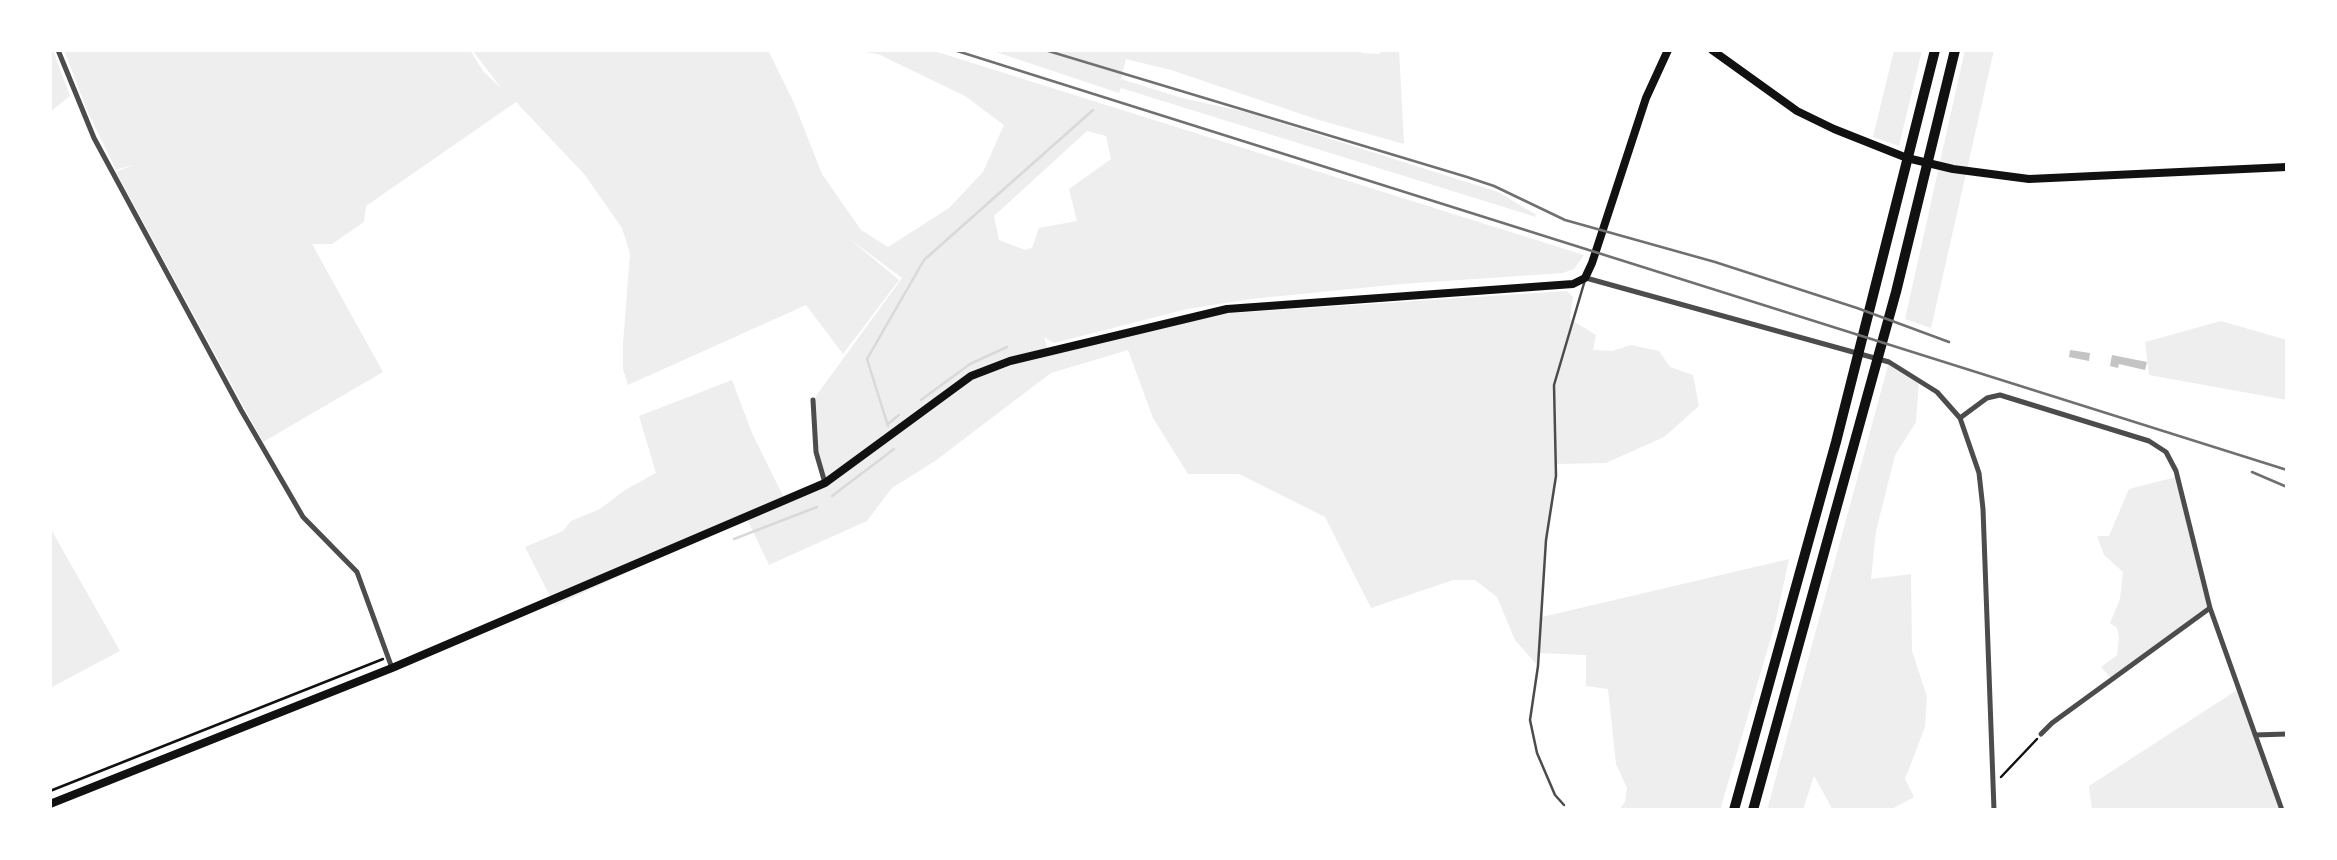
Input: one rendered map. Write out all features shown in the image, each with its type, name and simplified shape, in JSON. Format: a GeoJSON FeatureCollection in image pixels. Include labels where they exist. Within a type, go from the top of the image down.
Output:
{"type":"FeatureCollection","features":[{"type":"Feature","properties":{"kind":"highway"},"geometry":{"type":"LineString","coordinates":[[1734,810],[1935,50]]}},
{"type":"Feature","properties":{"kind":"highway"},"geometry":{"type":"LineString","coordinates":[[1753,810],[1896,292],[1955,50]]}},
{"type":"Feature","properties":{"kind":"main road"},"geometry":{"type":"LineString","coordinates":[[50,804],[392,668],[825,482],[971,376],[1010,361],[1227,309],[1560,285],[1586,278],[1646,98],[1668,50]]}},
{"type":"Feature","properties":{"kind":"main road"},"geometry":{"type":"LineString","coordinates":[[1712,50],[1798,110],[1834,130],[1907,158],[1953,169],[2030,179],[2287,167]]}},
{"type":"Feature","properties":{"kind":"street"},"geometry":{"type":"LineString","coordinates":[[58,50],[94,138],[241,410],[303,516],[357,572],[392,668]]}},
{"type":"Feature","properties":{"kind":"street"},"geometry":{"type":"LineString","coordinates":[[1586,278],[1889,362],[1937,392],[1960,418],[1975,456],[1983,509],[1994,810]]}},
{"type":"Feature","properties":{"kind":"street"},"geometry":{"type":"LineString","coordinates":[[1960,418],[1987,398],[2000,395],[2158,446],[2166,452],[2176,470],[2210,608],[2282,810]]}},
{"type":"Feature","properties":{"kind":"street"},"geometry":{"type":"LineString","coordinates":[[813,400],[816,452],[825,482]]}},
{"type":"Feature","properties":{"kind":"street"},"geometry":{"type":"LineString","coordinates":[[2041,734],[2210,608]]}},
{"type":"Feature","properties":{"kind":"street"},"geometry":{"type":"LineString","coordinates":[[2255,735],[2287,734]]}},
{"type":"Feature","properties":{"kind":"lane"},"geometry":{"type":"LineString","coordinates":[[1564,805],[1555,794],[1537,752],[1530,720],[1538,666],[1546,540],[1556,476],[1554,386],[1586,278]]}},
{"type":"Feature","properties":{"kind":"path"},"geometry":{"type":"LineString","coordinates":[[50,791],[388,657]]}},
{"type":"Feature","properties":{"kind":"path"},"geometry":{"type":"LineString","coordinates":[[1994,782],[2041,734]]}},
{"type":"Feature","properties":{"kind":"shaded area"},"geometry":{"type":"Polygon","coordinates":[[[50,50],[70,96],[50,112],[50,50]]]}},
{"type":"Feature","properties":{"kind":"shaded area"},"geometry":{"type":"Polygon","coordinates":[[[64,50],[470,50],[483,71],[502,89],[472,50],[768,50],[822,174],[861,230],[888,247],[949,208],[983,172],[1004,125],[965,96],[878,54],[852,50],[931,50],[1584,255],[1574,269],[1563,273],[1251,299],[1187,309],[1054,343],[1044,337],[1049,354],[1219,314],[1567,291],[1573,297],[1570,319],[1596,335],[1593,350],[1612,351],[1631,345],[1659,351],[1670,367],[1693,375],[1699,406],[1664,437],[1606,463],[1557,464],[1546,540],[1542,617],[1789,559],[1775,624],[1720,810],[1619,810],[1627,788],[1616,764],[1608,689],[1586,686],[1586,655],[1539,653],[1538,666],[1515,640],[1497,597],[1475,580],[1453,580],[1371,608],[1325,517],[1239,474],[1188,474],[1153,418],[1128,350],[1051,373],[935,461],[892,488],[867,521],[769,565],[746,517],[555,606],[525,547],[563,531],[571,521],[600,509],[656,473],[639,416],[732,380],[752,433],[785,500],[824,483],[813,400],[902,278],[847,237],[899,280],[843,354],[806,305],[628,385],[623,369],[623,344],[630,254],[622,228],[585,175],[516,102],[366,206],[364,222],[332,244],[312,244],[383,372],[263,442],[116,172],[135,164],[116,170],[64,50]],[[1087,131],[994,216],[999,240],[1025,250],[1032,248],[1039,228],[1077,221],[1069,189],[1111,159],[1106,136],[1087,131]]]}},
{"type":"Feature","properties":{"kind":"shaded area"},"geometry":{"type":"Polygon","coordinates":[[[990,50],[1362,50],[1380,54],[1381,50],[1399,50],[1404,144],[1126,59],[1121,79],[1246,112],[1498,192],[1536,217],[1121,88],[1119,93],[990,50]]]}},
{"type":"Feature","properties":{"kind":"shaded area"},"geometry":{"type":"Polygon","coordinates":[[[1894,50],[1922,50],[1899,146],[1873,137],[1894,50]]]}},
{"type":"Feature","properties":{"kind":"shaded area"},"geometry":{"type":"Polygon","coordinates":[[[1965,50],[1994,50],[1931,328],[1905,319],[1965,50]]]}},
{"type":"Feature","properties":{"kind":"shaded area"},"geometry":{"type":"Polygon","coordinates":[[[2221,321],[2287,340],[2287,400],[2149,375],[2145,342],[2221,321]]]}},
{"type":"Feature","properties":{"kind":"shaded area"},"geometry":{"type":"Polygon","coordinates":[[[1889,362],[1919,379],[1916,422],[1895,455],[1876,531],[1871,579],[1911,574],[1912,651],[1927,697],[1925,727],[1905,779],[1914,797],[1890,810],[1833,810],[1814,776],[1803,810],[1767,810],[1889,362]]]}},
{"type":"Feature","properties":{"kind":"shaded area"},"geometry":{"type":"Polygon","coordinates":[[[2176,477],[2209,608],[2112,679],[2101,667],[2117,655],[2117,628],[2110,623],[2120,599],[2123,572],[2104,555],[2097,536],[2109,536],[2129,489],[2176,477]]]}},
{"type":"Feature","properties":{"kind":"shaded area"},"geometry":{"type":"Polygon","coordinates":[[[50,533],[120,651],[50,688],[50,533]]]}},
{"type":"Feature","properties":{"kind":"shaded area"},"geometry":{"type":"Polygon","coordinates":[[[2237,690],[2281,810],[2092,810],[2089,786],[2237,690]]]}},
{"type":"Feature","properties":{"kind":"building"},"geometry":{"type":"Polygon","coordinates":[[[2070,350],[2090,353],[2089,361],[2069,357],[2070,350]]]}},
{"type":"Feature","properties":{"kind":"building"},"geometry":{"type":"Polygon","coordinates":[[[2112,355],[2147,362],[2145,370],[2119,364],[2118,368],[2110,366],[2112,355]]]}},
{"type":"Feature","properties":{"kind":"waterway"},"geometry":{"type":"LineString","coordinates":[[888,426],[867,359],[924,260],[1093,110]]}},
{"type":"Feature","properties":{"kind":"waterway"},"geometry":{"type":"LineString","coordinates":[[921,400],[970,364],[1007,347]]}},
{"type":"Feature","properties":{"kind":"waterway"},"geometry":{"type":"LineString","coordinates":[[889,423],[899,415]]}},
{"type":"Feature","properties":{"kind":"waterway"},"geometry":{"type":"LineString","coordinates":[[832,496],[894,449]]}},
{"type":"Feature","properties":{"kind":"waterway"},"geometry":{"type":"LineString","coordinates":[[734,539],[817,507]]}},
{"type":"Feature","properties":{"kind":"railway"},"geometry":{"type":"LineString","coordinates":[[954,50],[2287,470]]}},
{"type":"Feature","properties":{"kind":"railway"},"geometry":{"type":"LineString","coordinates":[[1045,50],[1467,177],[1565,220],[1715,262],[1949,342]]}},
{"type":"Feature","properties":{"kind":"railway"},"geometry":{"type":"LineString","coordinates":[[2252,472],[2287,487]]}}]}
